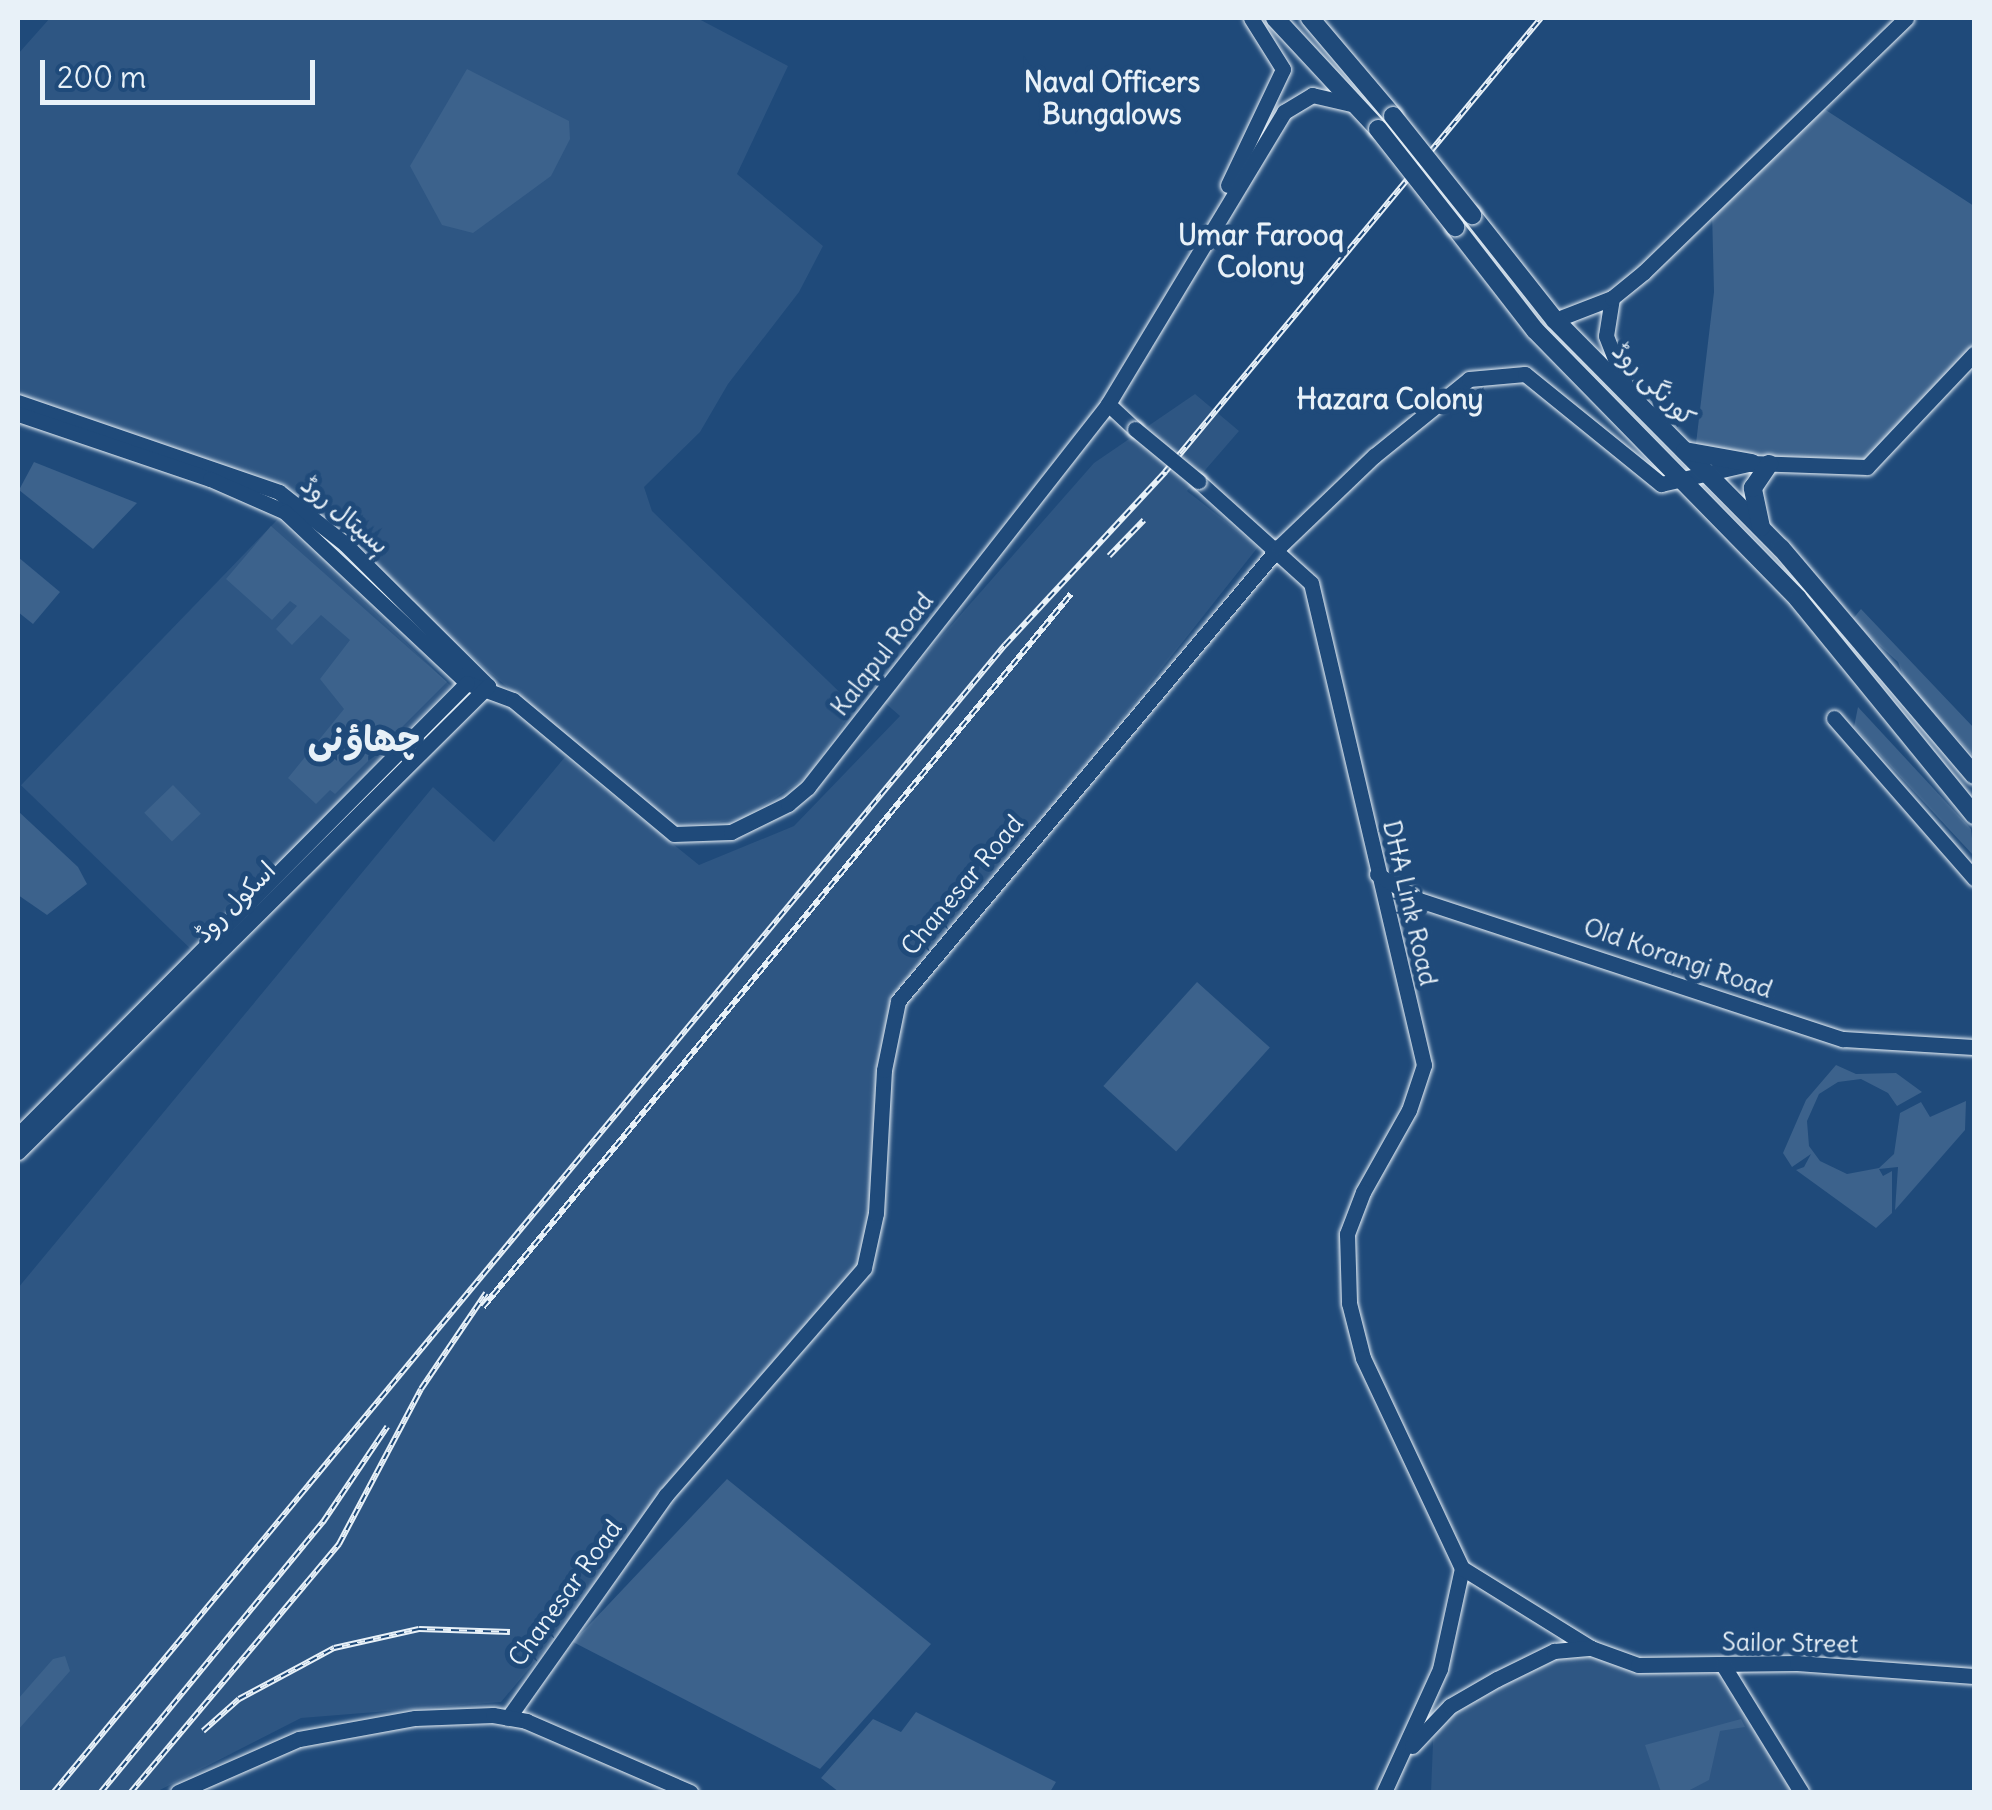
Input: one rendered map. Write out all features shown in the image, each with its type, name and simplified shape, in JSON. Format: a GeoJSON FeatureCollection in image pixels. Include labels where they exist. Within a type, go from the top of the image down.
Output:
{"type":"FeatureCollection","features":[{"type":"Feature","properties":{"kind":"main road","name":"کورنگی روڈ"},"geometry":{"type":"LineString","coordinates":[[1275,18],[1378,130],[1536,330],[1798,599],[1974,814]]}},
{"type":"Feature","properties":{"kind":"main road","name":"کورنگی روڈ"},"geometry":{"type":"LineString","coordinates":[[1310,18],[1554,320],[1762,530],[1974,776]]}},
{"type":"Feature","properties":{"kind":"main road"},"geometry":{"type":"LineString","coordinates":[[1685,451],[1761,464],[1753,488],[1762,530]]}},
{"type":"Feature","properties":{"kind":"street"},"geometry":{"type":"LineString","coordinates":[[1219,212],[1283,69],[1251,18]]}},
{"type":"Feature","properties":{"kind":"street"},"geometry":{"type":"LineString","coordinates":[[1554,320],[1612,298],[1718,205],[1906,18]]}},
{"type":"Feature","properties":{"kind":"street"},"geometry":{"type":"LineString","coordinates":[[1219,212],[1288,108],[1324,94],[1360,110]]}},
{"type":"Feature","properties":{"kind":"street","name":"Kalapul Road"},"geometry":{"type":"LineString","coordinates":[[467,683],[488,686],[534,716],[674,834],[714,836],[751,826],[808,788],[1108,404],[1166,314],[1219,212]]}},
{"type":"Feature","properties":{"kind":"street"},"geometry":{"type":"LineString","coordinates":[[1612,298],[1606,336],[1630,396]]}},
{"type":"Feature","properties":{"kind":"street"},"geometry":{"type":"LineString","coordinates":[[1686,480],[1708,472],[1761,464],[1867,468],[1974,354]]}},
{"type":"Feature","properties":{"kind":"street","name":"Chanesar Road"},"geometry":{"type":"LineString","coordinates":[[508,1718],[666,1495],[864,1268],[876,1213],[884,1070],[898,1001],[1278,547],[1422,415],[1469,379],[1495,374],[1524,374],[1645,475],[1664,485],[1686,480]]}},
{"type":"Feature","properties":{"kind":"street","name":"ہسپتال روڈ"},"geometry":{"type":"LineString","coordinates":[[18,402],[279,492],[345,544],[488,686]]}},
{"type":"Feature","properties":{"kind":"street","name":"DHA Link Road"},"geometry":{"type":"LineString","coordinates":[[1108,404],[1278,547],[1310,582],[1424,1065],[1409,1110],[1347,1234],[1349,1303],[1363,1358],[1462,1568]]}},
{"type":"Feature","properties":{"kind":"street","name":"ہسپتال روڈ"},"geometry":{"type":"LineString","coordinates":[[18,414],[210,479],[285,512],[467,683]]}},
{"type":"Feature","properties":{"kind":"street","name":"اسکول روڈ"},"geometry":{"type":"LineString","coordinates":[[18,1152],[467,683]]}},
{"type":"Feature","properties":{"kind":"street","name":"اسکول روڈ"},"geometry":{"type":"LineString","coordinates":[[211,951],[488,686]]}},
{"type":"Feature","properties":{"kind":"street"},"geometry":{"type":"LineString","coordinates":[[1834,718],[1974,878]]}},
{"type":"Feature","properties":{"kind":"street","name":"Old Korangi Road"},"geometry":{"type":"LineString","coordinates":[[1377,874],[1418,900],[1844,1039],[1974,1047]]}},
{"type":"Feature","properties":{"kind":"street","name":"اسکول روڈ"},"geometry":{"type":"LineString","coordinates":[[18,1136],[108,1055]]}},
{"type":"Feature","properties":{"kind":"street"},"geometry":{"type":"LineString","coordinates":[[1384,1792],[1404,1756],[1446,1651],[1462,1568],[1598,1651]]}},
{"type":"Feature","properties":{"kind":"street","name":"Sailor Street"},"geometry":{"type":"LineString","coordinates":[[1404,1756],[1450,1706],[1554,1651],[1598,1651],[1638,1665],[1797,1663],[1974,1676]]}},
{"type":"Feature","properties":{"kind":"street"},"geometry":{"type":"LineString","coordinates":[[1723,1665],[1801,1792]]}},
{"type":"Feature","properties":{"kind":"street"},"geometry":{"type":"LineString","coordinates":[[178,1792],[299,1739],[415,1718],[508,1718],[690,1792]]}},
{"type":"Feature","properties":{"kind":"shaded area"},"geometry":{"type":"Polygon","coordinates":[[[50,18],[697,18],[788,66],[737,174],[823,246],[799,292],[728,384],[700,432],[644,487],[652,511],[855,707],[807,777],[743,819],[671,827],[279,492],[18,403],[18,54],[50,18]]]}},
{"type":"Feature","properties":{"kind":"shaded area"},"geometry":{"type":"Polygon","coordinates":[[[467,69],[569,121],[570,139],[551,176],[473,233],[442,225],[410,166],[467,69]]]}},
{"type":"Feature","properties":{"kind":"shaded area"},"geometry":{"type":"Polygon","coordinates":[[[1818,105],[1974,206],[1974,351],[1867,467],[1695,452],[1714,292],[1712,211],[1818,105]]]}},
{"type":"Feature","properties":{"kind":"shaded area"},"geometry":{"type":"Polygon","coordinates":[[[1195,394],[1239,431],[1187,491],[1258,547],[898,1001],[864,1268],[501,1702],[301,1718],[156,1792],[18,1792],[18,1288],[433,787],[494,842],[565,757],[699,865],[794,826],[900,716],[884,702],[1094,463],[1195,394]]]}},
{"type":"Feature","properties":{"kind":"shaded area"},"geometry":{"type":"Polygon","coordinates":[[[34,462],[137,503],[93,549],[19,490],[34,462]]]}},
{"type":"Feature","properties":{"kind":"shaded area"},"geometry":{"type":"Polygon","coordinates":[[[278,519],[451,686],[194,952],[21,785],[278,519]]]}},
{"type":"Feature","properties":{"kind":"shaded area"},"geometry":{"type":"Polygon","coordinates":[[[271,526],[447,682],[335,794],[330,790],[316,804],[288,778],[344,709],[320,679],[350,640],[321,615],[292,645],[276,629],[297,606],[290,601],[272,620],[226,579],[271,526]]]}},
{"type":"Feature","properties":{"kind":"shaded area"},"geometry":{"type":"Polygon","coordinates":[[[18,557],[60,592],[33,624],[18,612],[18,557]]]}},
{"type":"Feature","properties":{"kind":"shaded area"},"geometry":{"type":"Polygon","coordinates":[[[1861,609],[1974,728],[1974,757],[1905,681],[1898,662],[1852,620],[1861,609]]]}},
{"type":"Feature","properties":{"kind":"shaded area"},"geometry":{"type":"Polygon","coordinates":[[[1858,707],[1971,829],[1974,856],[1854,727],[1858,707]]]}},
{"type":"Feature","properties":{"kind":"shaded area"},"geometry":{"type":"Polygon","coordinates":[[[173,785],[201,814],[172,842],[144,813],[173,785]]]}},
{"type":"Feature","properties":{"kind":"shaded area"},"geometry":{"type":"Polygon","coordinates":[[[18,811],[78,867],[87,884],[47,915],[18,895],[18,811]]]}},
{"type":"Feature","properties":{"kind":"shaded area"},"geometry":{"type":"Polygon","coordinates":[[[1197,982],[1270,1048],[1176,1152],[1103,1086],[1197,982]]]}},
{"type":"Feature","properties":{"kind":"shaded area"},"geometry":{"type":"Polygon","coordinates":[[[1836,1065],[1856,1074],[1896,1073],[1922,1092],[1897,1106],[1888,1093],[1861,1079],[1838,1082],[1819,1094],[1807,1121],[1809,1146],[1820,1161],[1847,1174],[1879,1168],[1894,1154],[1900,1113],[1921,1102],[1930,1117],[1966,1101],[1965,1130],[1895,1210],[1898,1167],[1879,1169],[1883,1176],[1892,1171],[1892,1213],[1876,1228],[1796,1170],[1804,1167],[1811,1154],[1792,1167],[1783,1153],[1806,1100],[1836,1065]]]}},
{"type":"Feature","properties":{"kind":"shaded area"},"geometry":{"type":"Polygon","coordinates":[[[727,1479],[931,1644],[820,1769],[573,1642],[727,1479]]]}},
{"type":"Feature","properties":{"kind":"shaded area"},"geometry":{"type":"Polygon","coordinates":[[[1605,1655],[1723,1665],[1803,1792],[1431,1792],[1434,1719],[1553,1656],[1605,1655]]]}},
{"type":"Feature","properties":{"kind":"shaded area"},"geometry":{"type":"Polygon","coordinates":[[[65,1656],[70,1671],[18,1730],[18,1699],[53,1659],[65,1656]]]}},
{"type":"Feature","properties":{"kind":"shaded area"},"geometry":{"type":"Polygon","coordinates":[[[916,1712],[1056,1782],[1050,1792],[839,1792],[821,1778],[873,1719],[901,1732],[916,1712]]]}},
{"type":"Feature","properties":{"kind":"shaded area"},"geometry":{"type":"Polygon","coordinates":[[[1741,1719],[1745,1727],[1720,1731],[1709,1780],[1686,1792],[1661,1792],[1645,1745],[1741,1719]]]}},
{"type":"Feature","properties":{"kind":"railway"},"geometry":{"type":"LineString","coordinates":[[54,1792],[1005,645],[1165,472],[1541,18]]}},
{"type":"Feature","properties":{"kind":"railway"},"geometry":{"type":"LineString","coordinates":[[1109,556],[1144,520]]}},
{"type":"Feature","properties":{"kind":"railway"},"geometry":{"type":"LineString","coordinates":[[483,1307],[1071,594]]}},
{"type":"Feature","properties":{"kind":"railway"},"geometry":{"type":"LineString","coordinates":[[131,1792],[339,1544],[421,1389],[486,1293]]}},
{"type":"Feature","properties":{"kind":"railway"},"geometry":{"type":"LineString","coordinates":[[101,1792],[323,1522],[387,1427]]}},
{"type":"Feature","properties":{"kind":"railway"},"geometry":{"type":"LineString","coordinates":[[203,1731],[239,1699],[334,1648],[419,1629],[510,1632]]}},
{"type":"Feature","properties":{"kind":"district","name":"Naval Officers Bungalows"},"geometry":{"type":"Point","coordinates":[1112,98]}},
{"type":"Feature","properties":{"kind":"district","name":"Umar Farooq Colony"},"geometry":{"type":"Point","coordinates":[1261,251]}},
{"type":"Feature","properties":{"kind":"district","name":"Hazara Colony"},"geometry":{"type":"Point","coordinates":[1390,399]}},
{"type":"Feature","properties":{"kind":"district","name":"چھاؤنی"},"geometry":{"type":"Point","coordinates":[364,738]}}]}
